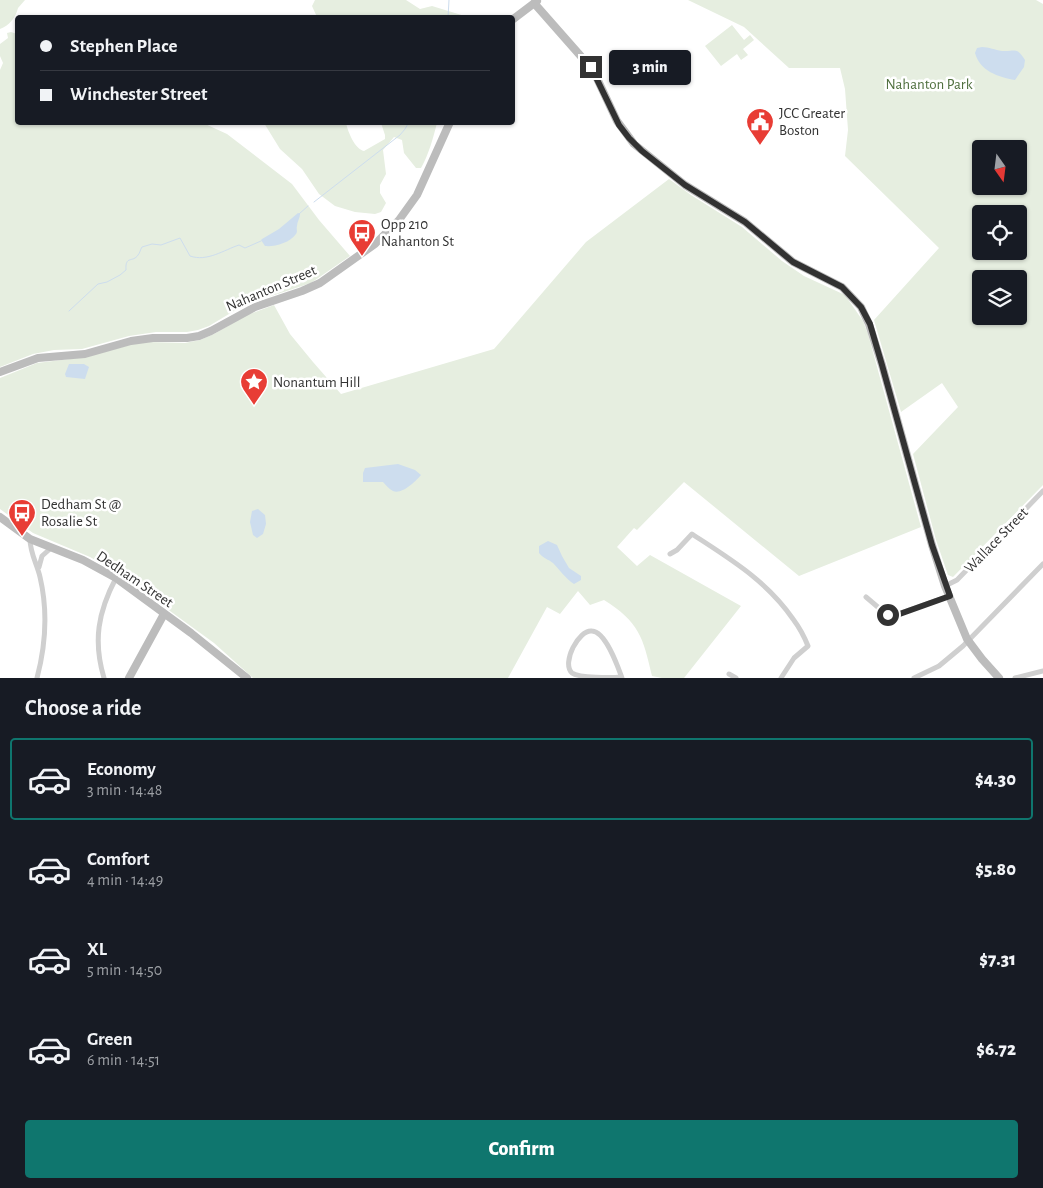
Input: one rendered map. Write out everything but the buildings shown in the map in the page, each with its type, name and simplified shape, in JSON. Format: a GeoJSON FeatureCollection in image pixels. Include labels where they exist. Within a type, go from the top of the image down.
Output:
{"type":"FeatureCollection","features":[{"type":"Feature","properties":{"kind":"street"},"geometry":{"type":"LineString","coordinates":[[515,18],[536,1],[591,67],[619,125],[634,144],[685,185],[745,222],[793,262],[842,287],[861,307],[870,324],[932,545],[946,586],[968,641],[999,678]]}},
{"type":"Feature","properties":{"kind":"street","name":"Nahanton Street"},"geometry":{"type":"LineString","coordinates":[[0,372],[38,358],[85,354],[131,341],[196,336],[211,331],[255,307],[320,283],[375,244],[399,220],[417,195],[449,125]]}},
{"type":"Feature","properties":{"kind":"street","name":"Wallace Street"},"geometry":{"type":"LineString","coordinates":[[946,586],[956,581],[1043,491]]}},
{"type":"Feature","properties":{"kind":"street","name":"Dedham Street"},"geometry":{"type":"LineString","coordinates":[[0,517],[30,540],[82,560],[116,578],[191,633],[247,678]]}},
{"type":"Feature","properties":{"kind":"street"},"geometry":{"type":"LineString","coordinates":[[670,554],[692,534],[749,572],[776,596],[801,631],[808,646],[794,658],[781,678]]}},
{"type":"Feature","properties":{"kind":"street"},"geometry":{"type":"LineString","coordinates":[[30,540],[30,546],[39,570],[46,626],[45,645],[38,678]]}},
{"type":"Feature","properties":{"kind":"street"},"geometry":{"type":"LineString","coordinates":[[39,570],[42,556],[51,548]]}},
{"type":"Feature","properties":{"kind":"street"},"geometry":{"type":"LineString","coordinates":[[914,678],[939,666],[968,641],[1043,564]]}},
{"type":"Feature","properties":{"kind":"street"},"geometry":{"type":"LineString","coordinates":[[104,678],[99,661],[98,640],[103,606],[116,578]]}},
{"type":"Feature","properties":{"kind":"street"},"geometry":{"type":"LineString","coordinates":[[866,597],[886,614],[892,616],[950,596]]}},
{"type":"Feature","properties":{"kind":"street"},"geometry":{"type":"LineString","coordinates":[[129,678],[164,614]]}},
{"type":"Feature","properties":{"kind":"street"},"geometry":{"type":"LineString","coordinates":[[585,632],[596,632],[604,640],[612,652],[621,677],[579,676],[571,672],[568,660],[578,640],[585,632]]}},
{"type":"Feature","properties":{"kind":"street"},"geometry":{"type":"LineString","coordinates":[[1015,678],[1043,672]]}},
{"type":"Feature","properties":{"kind":"street"},"geometry":{"type":"LineString","coordinates":[[729,674],[736,678]]}},
{"type":"Feature","properties":{"kind":"green space"},"geometry":{"type":"Polygon","coordinates":[[[0,0],[25,0],[18,8],[12,21],[0,29],[0,0]]]}},
{"type":"Feature","properties":{"kind":"green space"},"geometry":{"type":"Polygon","coordinates":[[[315,0],[406,0],[420,9],[432,6],[461,15],[316,15],[312,6],[315,0]]]}},
{"type":"Feature","properties":{"kind":"green space","name":"Nahanton Park"},"geometry":{"type":"Polygon","coordinates":[[[688,0],[1036,0],[1043,4],[1043,485],[953,577],[948,575],[936,540],[913,454],[958,407],[942,383],[901,412],[874,320],[939,248],[845,156],[848,130],[845,89],[840,68],[789,68],[744,27],[688,0]]]}},
{"type":"Feature","properties":{"kind":"green space"},"geometry":{"type":"Polygon","coordinates":[[[732,25],[744,40],[750,35],[754,40],[743,49],[748,55],[741,60],[737,54],[721,66],[705,46],[732,25]]]}},
{"type":"Feature","properties":{"kind":"green space"},"geometry":{"type":"Polygon","coordinates":[[[7,33],[15,33],[15,125],[207,125],[227,134],[292,184],[319,220],[350,256],[311,283],[244,305],[209,326],[198,330],[156,332],[129,336],[82,349],[54,350],[33,354],[0,367],[0,70],[3,63],[0,56],[0,44],[8,38],[7,33]]]}},
{"type":"Feature","properties":{"kind":"green space"},"geometry":{"type":"Polygon","coordinates":[[[265,125],[347,125],[355,144],[364,151],[385,139],[382,125],[436,125],[429,152],[421,168],[416,168],[404,153],[402,140],[394,137],[383,150],[386,174],[380,185],[380,193],[386,203],[381,212],[375,214],[355,212],[335,206],[319,194],[302,169],[280,149],[265,125]]]}},
{"type":"Feature","properties":{"kind":"green space"},"geometry":{"type":"Polygon","coordinates":[[[669,179],[742,227],[782,261],[804,276],[845,295],[863,321],[868,334],[921,527],[799,576],[684,482],[637,530],[634,528],[617,547],[637,566],[650,555],[741,606],[684,678],[652,676],[646,651],[632,623],[604,600],[590,605],[578,591],[560,614],[547,607],[508,678],[253,678],[214,643],[115,571],[90,557],[33,533],[0,509],[0,378],[37,363],[86,357],[133,344],[149,342],[185,343],[200,340],[247,315],[274,305],[290,334],[341,394],[494,349],[586,242],[669,179]]]}},
{"type":"Feature","properties":{"kind":"water"},"geometry":{"type":"Polygon","coordinates":[[[982,47],[1002,51],[1017,51],[1019,53],[1025,60],[1024,67],[1015,80],[996,75],[985,69],[975,53],[977,48],[982,47]]]}},
{"type":"Feature","properties":{"kind":"water"},"geometry":{"type":"Polygon","coordinates":[[[298,213],[300,214],[297,232],[290,240],[282,244],[265,246],[262,239],[279,229],[298,213]]]}},
{"type":"Feature","properties":{"kind":"water"},"geometry":{"type":"Polygon","coordinates":[[[69,364],[84,364],[89,367],[85,379],[66,377],[65,374],[69,364]]]}},
{"type":"Feature","properties":{"kind":"water"},"geometry":{"type":"Polygon","coordinates":[[[398,464],[415,470],[421,475],[408,487],[397,492],[383,482],[363,482],[365,468],[398,464]]]}},
{"type":"Feature","properties":{"kind":"water"},"geometry":{"type":"Polygon","coordinates":[[[258,509],[265,515],[266,524],[263,534],[257,538],[253,535],[250,522],[252,511],[258,509]]]}},
{"type":"Feature","properties":{"kind":"water"},"geometry":{"type":"Polygon","coordinates":[[[548,541],[557,545],[569,568],[581,576],[581,580],[574,584],[553,563],[539,553],[539,546],[548,541]]]}},
{"type":"Feature","properties":{"kind":"waterway"},"geometry":{"type":"LineString","coordinates":[[448,15],[449,0]]}},
{"type":"Feature","properties":{"kind":"waterway"},"geometry":{"type":"LineString","coordinates":[[314,202],[400,135],[407,125]]}},
{"type":"Feature","properties":{"kind":"waterway"},"geometry":{"type":"LineString","coordinates":[[299,214],[308,206]]}},
{"type":"Feature","properties":{"kind":"waterway"},"geometry":{"type":"LineString","coordinates":[[69,311],[98,284],[107,282],[126,270],[127,262],[136,257],[142,247],[152,244],[161,245],[180,238],[190,256],[203,258],[239,245],[245,248],[261,241]]}},
{"type":"Feature","properties":{"kind":"place","name":"JCC Greater Boston"},"geometry":{"type":"Point","coordinates":[760,146]}},
{"type":"Feature","properties":{"kind":"place","name":"Opp 210 Nahanton St"},"geometry":{"type":"Point","coordinates":[362,257]}},
{"type":"Feature","properties":{"kind":"place","name":"Nonantum Hill"},"geometry":{"type":"Point","coordinates":[254,406]}},
{"type":"Feature","properties":{"kind":"place","name":"Dedham St @ Rosalie St"},"geometry":{"type":"Point","coordinates":[22,537]}},
{"type":"Feature","properties":{"kind":"route"},"geometry":{"type":"LineString","coordinates":[[591,67],[598,78],[619,125],[634,144],[685,185],[745,222],[793,262],[842,287],[861,307],[867,317],[885,373],[932,545],[950,596],[894,616],[888,615]]}}]}
